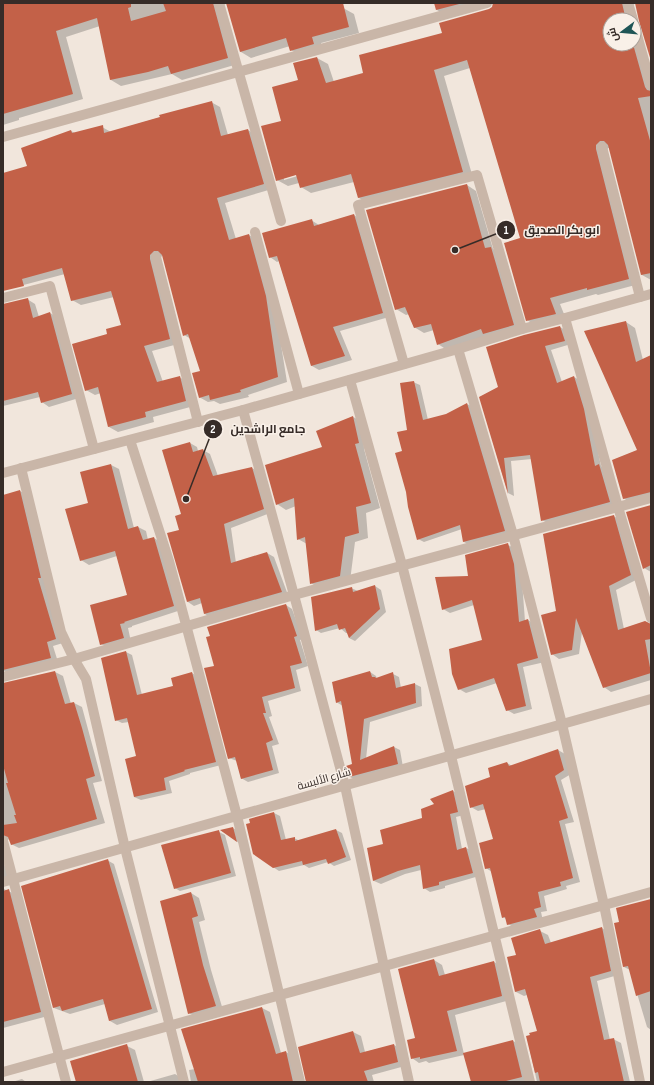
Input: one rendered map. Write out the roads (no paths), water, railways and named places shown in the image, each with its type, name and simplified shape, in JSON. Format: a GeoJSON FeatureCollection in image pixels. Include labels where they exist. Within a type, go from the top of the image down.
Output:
{"type":"FeatureCollection","features":[{"type":"Feature","properties":{"kind":"street"},"geometry":{"type":"LineString","coordinates":[[219,3],[281,221]]}},
{"type":"Feature","properties":{"kind":"street"},"geometry":{"type":"LineString","coordinates":[[3,137],[487,3]]}},
{"type":"Feature","properties":{"kind":"street"},"geometry":{"type":"LineString","coordinates":[[642,52],[651,85]]}},
{"type":"Feature","properties":{"kind":"street"},"geometry":{"type":"LineString","coordinates":[[602,147],[640,297]]}},
{"type":"Feature","properties":{"kind":"street"},"geometry":{"type":"LineString","coordinates":[[404,364],[358,205],[477,174],[522,329]]}},
{"type":"Feature","properties":{"kind":"street"},"geometry":{"type":"LineString","coordinates":[[255,232],[299,394]]}},
{"type":"Feature","properties":{"kind":"street"},"geometry":{"type":"LineString","coordinates":[[156,257],[198,422]]}},
{"type":"Feature","properties":{"kind":"street"},"geometry":{"type":"LineString","coordinates":[[3,298],[50,286],[94,449]]}},
{"type":"Feature","properties":{"kind":"street"},"geometry":{"type":"LineString","coordinates":[[3,473],[243,410],[458,349],[522,329],[651,294]]}},
{"type":"Feature","properties":{"kind":"street"},"geometry":{"type":"LineString","coordinates":[[565,318],[651,618]]}},
{"type":"Feature","properties":{"kind":"street"},"geometry":{"type":"LineString","coordinates":[[458,349],[513,535],[562,724],[604,905],[640,1082]]}},
{"type":"Feature","properties":{"kind":"street"},"geometry":{"type":"LineString","coordinates":[[350,380],[402,565],[451,756],[530,1082]]}},
{"type":"Feature","properties":{"kind":"street"},"geometry":{"type":"LineString","coordinates":[[243,410],[345,786],[409,1082]]}},
{"type":"Feature","properties":{"kind":"street"},"geometry":{"type":"LineString","coordinates":[[130,440],[169,561],[187,626],[237,816],[300,1082]]}},
{"type":"Feature","properties":{"kind":"street"},"geometry":{"type":"LineString","coordinates":[[21,468],[62,632],[74,659],[86,679],[125,848],[184,1082]]}},
{"type":"Feature","properties":{"kind":"street"},"geometry":{"type":"LineString","coordinates":[[3,678],[74,659],[294,594],[651,498]]}},
{"type":"Feature","properties":{"kind":"street","name":"شارع الألبسة"},"geometry":{"type":"LineString","coordinates":[[8,880],[651,699]]}},
{"type":"Feature","properties":{"kind":"street"},"geometry":{"type":"LineString","coordinates":[[3,841],[8,880],[60,1056],[66,1082]]}},
{"type":"Feature","properties":{"kind":"street"},"geometry":{"type":"LineString","coordinates":[[3,1072],[651,892]]}},
{"type":"Feature","properties":{"kind":"place","name":"ابو بكر الصديق"},"geometry":{"type":"Point","coordinates":[455,250]}},
{"type":"Feature","properties":{"kind":"place","name":"جامع الراشدين"},"geometry":{"type":"Point","coordinates":[186,499]}}]}
